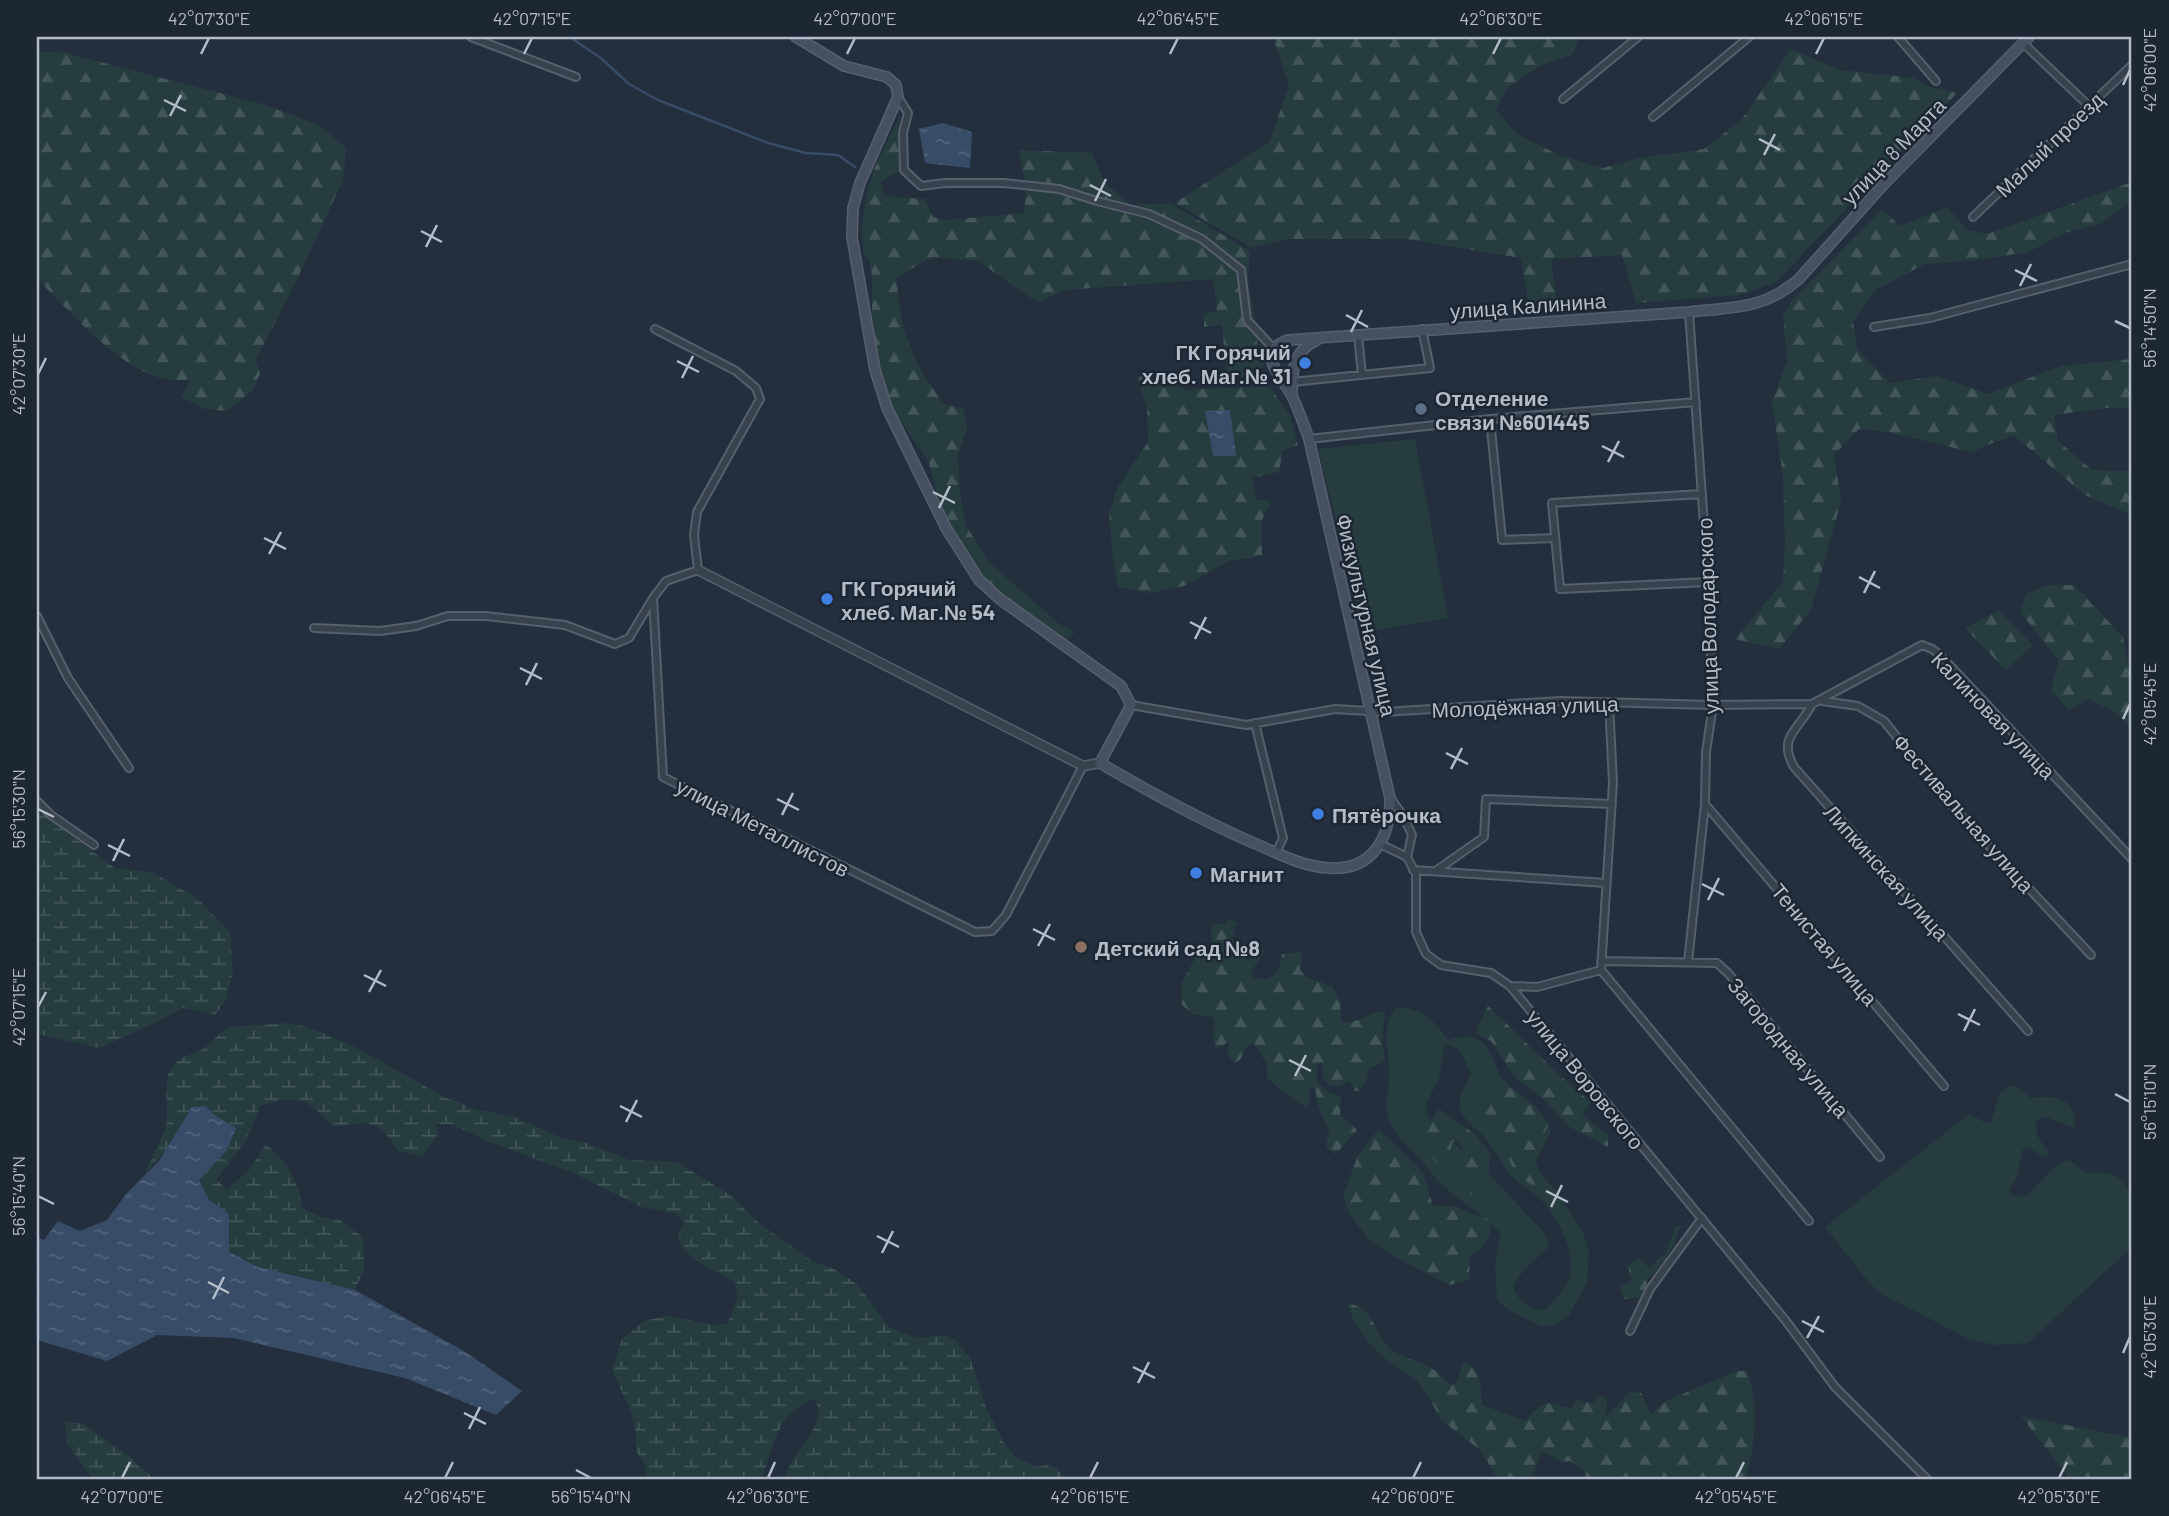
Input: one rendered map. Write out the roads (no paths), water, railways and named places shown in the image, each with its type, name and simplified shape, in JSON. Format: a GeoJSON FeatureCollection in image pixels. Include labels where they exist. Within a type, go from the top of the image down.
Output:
{"type":"FeatureCollection","features":[{"type":"Feature","properties":{"kind":"main road"},"geometry":{"type":"LineString","coordinates":[[796,37],[844,66],[887,76],[896,85],[898,97],[860,183],[853,208],[852,237],[875,370],[887,408],[946,528],[979,580],[1001,600],[1121,686],[1131,705],[1100,763],[1184,811],[1311,866],[1343,867],[1366,859],[1380,844]]}},
{"type":"Feature","properties":{"kind":"main road","name":"улица 8 Марта"},"geometry":{"type":"LineString","coordinates":[[1785,292],[1883,185],[2026,40]]}},
{"type":"Feature","properties":{"kind":"main road","name":"улица Калинина"},"geometry":{"type":"LineString","coordinates":[[1274,349],[1280,343],[1295,340],[1746,306],[1785,292]]}},
{"type":"Feature","properties":{"kind":"main road"},"geometry":{"type":"LineString","coordinates":[[1295,340],[1300,343],[1301,350],[1322,338]]}},
{"type":"Feature","properties":{"kind":"main road","name":"Физкультурная улица"},"geometry":{"type":"LineString","coordinates":[[1274,349],[1272,362],[1280,379],[1292,394],[1309,439],[1390,798],[1389,823],[1380,844]]}},
{"type":"Feature","properties":{"kind":"main road","name":"Физкультурная улица"},"geometry":{"type":"LineString","coordinates":[[1292,394],[1293,367],[1301,350]]}},
{"type":"Feature","properties":{"kind":"main road"},"geometry":{"type":"LineString","coordinates":[[1280,379],[1292,382]]}},
{"type":"Feature","properties":{"kind":"street"},"geometry":{"type":"LineString","coordinates":[[471,37],[576,77]]}},
{"type":"Feature","properties":{"kind":"street"},"geometry":{"type":"LineString","coordinates":[[1563,99],[1638,37]]}},
{"type":"Feature","properties":{"kind":"street"},"geometry":{"type":"LineString","coordinates":[[1653,117],[1749,37]]}},
{"type":"Feature","properties":{"kind":"street"},"geometry":{"type":"LineString","coordinates":[[1898,37],[1936,81]]}},
{"type":"Feature","properties":{"kind":"street"},"geometry":{"type":"LineString","coordinates":[[2026,40],[2089,106]]}},
{"type":"Feature","properties":{"kind":"street","name":"Малый проезд"},"geometry":{"type":"LineString","coordinates":[[1973,217],[2132,65]]}},
{"type":"Feature","properties":{"kind":"street"},"geometry":{"type":"LineString","coordinates":[[2125,71],[2132,79]]}},
{"type":"Feature","properties":{"kind":"street"},"geometry":{"type":"LineString","coordinates":[[898,97],[908,113],[903,133],[904,170],[921,186],[945,183],[1004,183],[1059,189],[1149,214],[1202,239],[1241,270],[1247,320],[1274,349]]}},
{"type":"Feature","properties":{"kind":"street"},"geometry":{"type":"LineString","coordinates":[[1874,327],[1930,318],[2132,264]]}},
{"type":"Feature","properties":{"kind":"street","name":"улица Володарского"},"geometry":{"type":"LineString","coordinates":[[1688,962],[1704,804],[1706,752],[1713,705],[1708,582],[1689,312]]}},
{"type":"Feature","properties":{"kind":"street"},"geometry":{"type":"LineString","coordinates":[[655,329],[736,371],[756,388],[760,399],[697,512],[694,535],[698,570]]}},
{"type":"Feature","properties":{"kind":"street"},"geometry":{"type":"LineString","coordinates":[[1292,382],[1430,368],[1422,329]]}},
{"type":"Feature","properties":{"kind":"street"},"geometry":{"type":"LineString","coordinates":[[1358,335],[1362,375]]}},
{"type":"Feature","properties":{"kind":"street"},"geometry":{"type":"LineString","coordinates":[[1309,439],[1490,419],[1696,402]]}},
{"type":"Feature","properties":{"kind":"street"},"geometry":{"type":"LineString","coordinates":[[1490,419],[1502,540],[1555,538]]}},
{"type":"Feature","properties":{"kind":"street"},"geometry":{"type":"LineString","coordinates":[[1702,494],[1552,503],[1560,589],[1708,582]]}},
{"type":"Feature","properties":{"kind":"street"},"geometry":{"type":"LineString","coordinates":[[314,628],[380,631],[416,626],[448,616],[486,617],[565,625],[615,644],[629,638],[666,581],[698,570],[1083,766],[1100,763]]}},
{"type":"Feature","properties":{"kind":"street","name":"улица Металлистов"},"geometry":{"type":"LineString","coordinates":[[653,598],[663,777],[975,932],[992,931],[1006,915],[1083,766]]}},
{"type":"Feature","properties":{"kind":"street"},"geometry":{"type":"LineString","coordinates":[[37,616],[68,678],[129,768]]}},
{"type":"Feature","properties":{"kind":"street","name":"Калиновая улица"},"geometry":{"type":"LineString","coordinates":[[1713,705],[1812,704],[1922,645],[1932,649],[2132,859]]}},
{"type":"Feature","properties":{"kind":"street","name":"Молодёжная улица"},"geometry":{"type":"LineString","coordinates":[[1131,705],[1246,724],[1335,709],[1384,712],[1560,701],[1713,705]]}},
{"type":"Feature","properties":{"kind":"street","name":"Фестивальная улица"},"geometry":{"type":"LineString","coordinates":[[1820,701],[1858,706],[1884,721],[1952,807],[2091,954]]}},
{"type":"Feature","properties":{"kind":"street"},"geometry":{"type":"LineString","coordinates":[[1609,702],[1612,804],[1601,970],[1809,1221]]}},
{"type":"Feature","properties":{"kind":"street","name":"Липкинская улица"},"geometry":{"type":"LineString","coordinates":[[1812,704],[1786,744],[1787,755],[1794,767],[2028,1031]]}},
{"type":"Feature","properties":{"kind":"street"},"geometry":{"type":"LineString","coordinates":[[1255,723],[1283,838],[1276,853]]}},
{"type":"Feature","properties":{"kind":"street","name":"улица Воровского"},"geometry":{"type":"LineString","coordinates":[[1390,798],[1404,817],[1412,835],[1407,857],[1416,874],[1416,932],[1426,954],[1441,965],[1491,973],[1510,986],[1786,1321],[1835,1387],[1927,1479]]}},
{"type":"Feature","properties":{"kind":"street"},"geometry":{"type":"LineString","coordinates":[[1437,870],[1484,837],[1486,799],[1612,804]]}},
{"type":"Feature","properties":{"kind":"street"},"geometry":{"type":"LineString","coordinates":[[37,801],[51,815],[94,845]]}},
{"type":"Feature","properties":{"kind":"street","name":"Тенистая улица"},"geometry":{"type":"LineString","coordinates":[[1704,804],[1944,1086]]}},
{"type":"Feature","properties":{"kind":"street"},"geometry":{"type":"LineString","coordinates":[[1380,844],[1407,857]]}},
{"type":"Feature","properties":{"kind":"street"},"geometry":{"type":"LineString","coordinates":[[1413,870],[1606,883]]}},
{"type":"Feature","properties":{"kind":"street","name":"Загородная улица"},"geometry":{"type":"LineString","coordinates":[[1601,961],[1717,963],[1880,1157]]}},
{"type":"Feature","properties":{"kind":"street"},"geometry":{"type":"LineString","coordinates":[[1510,986],[1537,987],[1601,970]]}},
{"type":"Feature","properties":{"kind":"street"},"geometry":{"type":"LineString","coordinates":[[1630,1331],[1650,1289],[1702,1218]]}},
{"type":"Feature","properties":{"kind":"water"},"geometry":{"type":"Polygon","coordinates":[[[943,123],[972,132],[970,168],[925,163],[919,129],[943,123]]]}},
{"type":"Feature","properties":{"kind":"water"},"geometry":{"type":"Polygon","coordinates":[[[1230,410],[1236,456],[1213,456],[1205,411],[1230,410]]]}},
{"type":"Feature","properties":{"kind":"water"},"geometry":{"type":"Polygon","coordinates":[[[205,1106],[236,1128],[227,1150],[199,1180],[209,1200],[229,1214],[229,1252],[258,1267],[355,1290],[467,1353],[522,1391],[496,1415],[405,1378],[234,1338],[157,1335],[107,1361],[37,1340],[37,1237],[44,1240],[58,1221],[80,1231],[107,1220],[126,1194],[159,1161],[192,1107],[205,1106]]]}},
{"type":"Feature","properties":{"kind":"waterway"},"geometry":{"type":"LineString","coordinates":[[570,37],[602,59],[629,84],[658,100],[768,143],[806,153],[838,155],[855,167]]}},
{"type":"Feature","properties":{"kind":"place","name":"ГК Горячий хлеб. Маг.№ 31"},"geometry":{"type":"Point","coordinates":[1305,363]}},
{"type":"Feature","properties":{"kind":"place","name":"Отделение связи №601445"},"geometry":{"type":"Point","coordinates":[1421,409]}},
{"type":"Feature","properties":{"kind":"place","name":"ГК Горячий хлеб. Маг.№ 54"},"geometry":{"type":"Point","coordinates":[827,599]}},
{"type":"Feature","properties":{"kind":"place","name":"Пятёрочка"},"geometry":{"type":"Point","coordinates":[1318,814]}},
{"type":"Feature","properties":{"kind":"place","name":"Магнит"},"geometry":{"type":"Point","coordinates":[1196,873]}},
{"type":"Feature","properties":{"kind":"place","name":"Детский сад №8"},"geometry":{"type":"Point","coordinates":[1081,947]}}]}
